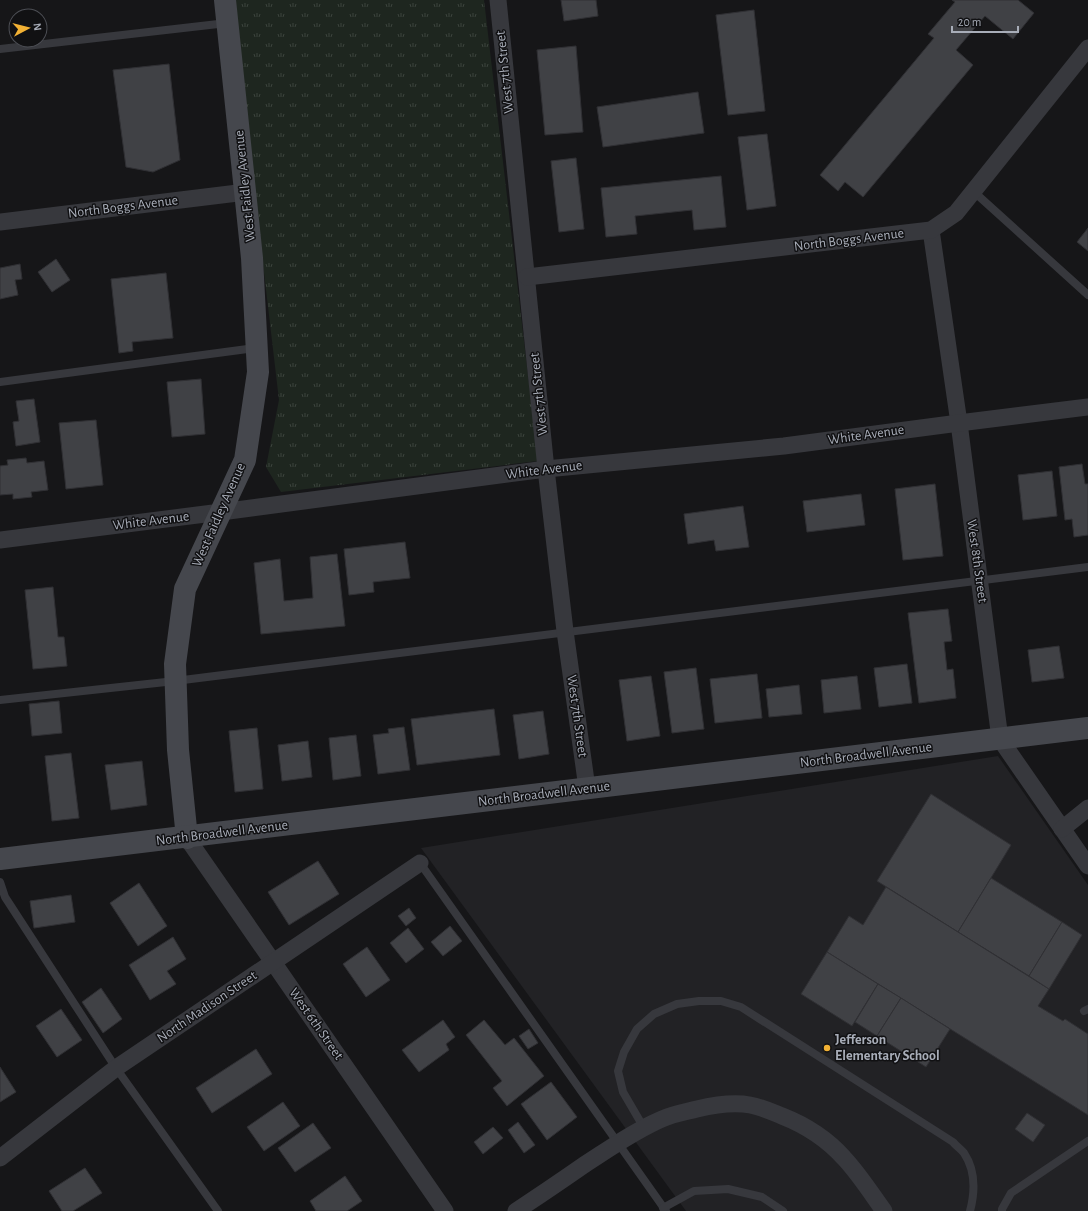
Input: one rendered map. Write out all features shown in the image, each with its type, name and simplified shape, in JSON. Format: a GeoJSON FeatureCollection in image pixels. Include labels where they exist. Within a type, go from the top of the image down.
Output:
{"type":"FeatureCollection","features":[{"type":"Feature","properties":{"kind":"main road","name":"West Faidley Avenue"},"geometry":{"type":"LineString","coordinates":[[186,838],[178,750],[175,681],[175,664],[185,589],[245,460],[258,372],[252,258],[225,0]]}},
{"type":"Feature","properties":{"kind":"main road","name":"North Broadwell Avenue"},"geometry":{"type":"LineString","coordinates":[[0,859],[186,838],[1088,728]]}},
{"type":"Feature","properties":{"kind":"street","name":"West 7th Street"},"geometry":{"type":"LineString","coordinates":[[498,0],[546,469],[565,632],[588,788]]}},
{"type":"Feature","properties":{"kind":"street","name":"North Boggs Avenue"},"geometry":{"type":"LineString","coordinates":[[527,277],[931,230],[956,213],[1088,48]]}},
{"type":"Feature","properties":{"kind":"street","name":"North Boggs Avenue"},"geometry":{"type":"LineString","coordinates":[[0,222],[246,192]]}},
{"type":"Feature","properties":{"kind":"street","name":"West 8th Street"},"geometry":{"type":"LineString","coordinates":[[931,230],[959,423],[1000,739],[1088,866]]}},
{"type":"Feature","properties":{"kind":"street","name":"White Avenue"},"geometry":{"type":"LineString","coordinates":[[0,540],[546,469],[784,446],[1088,407]]}},
{"type":"Feature","properties":{"kind":"street"},"geometry":{"type":"LineString","coordinates":[[1062,829],[1088,808]]}},
{"type":"Feature","properties":{"kind":"street","name":"West 6th Street"},"geometry":{"type":"LineString","coordinates":[[186,838],[274,962],[445,1211]]}},
{"type":"Feature","properties":{"kind":"street","name":"North Madison Street"},"geometry":{"type":"LineString","coordinates":[[0,1158],[116,1068],[420,863]]}},
{"type":"Feature","properties":{"kind":"street"},"geometry":{"type":"LineString","coordinates":[[516,1211],[617,1143],[662,1119],[708,1106],[737,1104],[751,1105],[790,1119],[808,1129],[833,1147],[857,1173],[884,1211]]}},
{"type":"Feature","properties":{"kind":"lane"},"geometry":{"type":"LineString","coordinates":[[0,49],[228,23]]}},
{"type":"Feature","properties":{"kind":"lane"},"geometry":{"type":"LineString","coordinates":[[973,192],[1088,295]]}},
{"type":"Feature","properties":{"kind":"lane"},"geometry":{"type":"LineString","coordinates":[[0,382],[257,348]]}},
{"type":"Feature","properties":{"kind":"lane"},"geometry":{"type":"LineString","coordinates":[[0,700],[175,681],[1088,567]]}},
{"type":"Feature","properties":{"kind":"lane"},"geometry":{"type":"LineString","coordinates":[[420,863],[664,1209],[694,1191],[728,1189],[762,1197],[782,1211]]}},
{"type":"Feature","properties":{"kind":"lane"},"geometry":{"type":"LineString","coordinates":[[0,882],[4,897],[116,1068],[218,1211]]}},
{"type":"Feature","properties":{"kind":"lane"},"geometry":{"type":"LineString","coordinates":[[644,1128],[623,1092],[618,1071],[624,1052],[637,1029],[654,1014],[677,1004],[699,1001],[721,1001],[741,1007],[953,1142],[964,1153],[970,1165],[974,1181],[974,1198],[970,1211]]}},
{"type":"Feature","properties":{"kind":"lane"},"geometry":{"type":"LineString","coordinates":[[1002,1211],[1011,1193],[1088,1141]]}},
{"type":"Feature","properties":{"kind":"shaded area","name":"Jefferson Elementary School"},"geometry":{"type":"Polygon","coordinates":[[[998,756],[1088,885],[1088,1211],[686,1211],[421,848],[998,756]]]}},
{"type":"Feature","properties":{"kind":"green space"},"geometry":{"type":"Polygon","coordinates":[[[232,0],[484,0],[538,461],[281,492],[266,467],[279,400],[232,0]]]}},
{"type":"Feature","properties":{"kind":"building"},"geometry":{"type":"Polygon","coordinates":[[[561,0],[596,0],[598,16],[564,21],[561,0]]]}},
{"type":"Feature","properties":{"kind":"building"},"geometry":{"type":"Polygon","coordinates":[[[952,0],[1018,0],[1034,13],[1013,39],[985,16],[956,50],[973,65],[863,197],[845,182],[838,191],[820,175],[934,38],[928,34],[955,2],[952,0]]]}},
{"type":"Feature","properties":{"kind":"building"},"geometry":{"type":"Polygon","coordinates":[[[754,10],[765,111],[728,115],[716,15],[754,10]]]}},
{"type":"Feature","properties":{"kind":"building"},"geometry":{"type":"Polygon","coordinates":[[[576,46],[583,132],[545,135],[537,50],[576,46]]]}},
{"type":"Feature","properties":{"kind":"building"},"geometry":{"type":"Polygon","coordinates":[[[169,64],[180,160],[153,172],[126,167],[113,70],[169,64]]]}},
{"type":"Feature","properties":{"kind":"building"},"geometry":{"type":"Polygon","coordinates":[[[698,92],[704,133],[603,147],[597,107],[698,92]]]}},
{"type":"Feature","properties":{"kind":"building"},"geometry":{"type":"Polygon","coordinates":[[[767,134],[776,206],[747,210],[738,137],[767,134]]]}},
{"type":"Feature","properties":{"kind":"building"},"geometry":{"type":"Polygon","coordinates":[[[576,158],[584,229],[559,232],[551,161],[576,158]]]}},
{"type":"Feature","properties":{"kind":"building"},"geometry":{"type":"Polygon","coordinates":[[[721,176],[726,227],[694,230],[692,210],[635,216],[637,234],[606,237],[601,188],[721,176]]]}},
{"type":"Feature","properties":{"kind":"building"},"geometry":{"type":"Polygon","coordinates":[[[1088,228],[1088,251],[1077,242],[1088,228]]]}},
{"type":"Feature","properties":{"kind":"building"},"geometry":{"type":"Polygon","coordinates":[[[56,259],[70,280],[52,292],[38,272],[56,259]]]}},
{"type":"Feature","properties":{"kind":"building"},"geometry":{"type":"Polygon","coordinates":[[[20,264],[22,279],[15,280],[18,295],[0,299],[0,268],[20,264]]]}},
{"type":"Feature","properties":{"kind":"building"},"geometry":{"type":"Polygon","coordinates":[[[166,273],[173,338],[132,342],[133,351],[119,353],[111,279],[166,273]]]}},
{"type":"Feature","properties":{"kind":"building"},"geometry":{"type":"Polygon","coordinates":[[[201,379],[205,434],[172,437],[167,382],[201,379]]]}},
{"type":"Feature","properties":{"kind":"building"},"geometry":{"type":"Polygon","coordinates":[[[34,399],[40,442],[16,446],[13,422],[19,421],[16,401],[34,399]]]}},
{"type":"Feature","properties":{"kind":"building"},"geometry":{"type":"Polygon","coordinates":[[[96,420],[103,485],[66,489],[59,423],[96,420]]]}},
{"type":"Feature","properties":{"kind":"building"},"geometry":{"type":"Polygon","coordinates":[[[26,458],[27,463],[44,461],[48,490],[31,492],[32,497],[13,499],[13,494],[0,495],[0,466],[8,465],[7,460],[26,458]]]}},
{"type":"Feature","properties":{"kind":"building"},"geometry":{"type":"Polygon","coordinates":[[[1082,464],[1085,484],[1088,484],[1088,535],[1074,537],[1072,519],[1065,520],[1059,467],[1082,464]]]}},
{"type":"Feature","properties":{"kind":"building"},"geometry":{"type":"Polygon","coordinates":[[[1052,471],[1057,516],[1023,520],[1018,475],[1052,471]]]}},
{"type":"Feature","properties":{"kind":"building"},"geometry":{"type":"Polygon","coordinates":[[[935,484],[943,556],[903,560],[895,489],[935,484]]]}},
{"type":"Feature","properties":{"kind":"building"},"geometry":{"type":"Polygon","coordinates":[[[861,494],[865,525],[807,532],[803,501],[861,494]]]}},
{"type":"Feature","properties":{"kind":"building"},"geometry":{"type":"Polygon","coordinates":[[[743,506],[749,547],[716,551],[714,540],[688,544],[684,514],[743,506]]]}},
{"type":"Feature","properties":{"kind":"building"},"geometry":{"type":"Polygon","coordinates":[[[405,542],[410,578],[373,582],[374,592],[349,595],[344,549],[405,542]]]}},
{"type":"Feature","properties":{"kind":"building"},"geometry":{"type":"Polygon","coordinates":[[[337,554],[345,626],[261,634],[254,563],[280,559],[284,601],[313,598],[310,557],[337,554]]]}},
{"type":"Feature","properties":{"kind":"building"},"geometry":{"type":"Polygon","coordinates":[[[53,587],[58,637],[64,637],[67,666],[33,669],[25,590],[53,587]]]}},
{"type":"Feature","properties":{"kind":"building"},"geometry":{"type":"Polygon","coordinates":[[[948,609],[952,641],[944,642],[947,670],[953,669],[956,698],[919,703],[908,613],[948,609]]]}},
{"type":"Feature","properties":{"kind":"building"},"geometry":{"type":"Polygon","coordinates":[[[1059,646],[1064,678],[1032,682],[1028,650],[1059,646]]]}},
{"type":"Feature","properties":{"kind":"building"},"geometry":{"type":"Polygon","coordinates":[[[907,664],[912,703],[879,707],[874,668],[907,664]]]}},
{"type":"Feature","properties":{"kind":"building"},"geometry":{"type":"Polygon","coordinates":[[[696,668],[704,729],[672,733],[664,672],[696,668]]]}},
{"type":"Feature","properties":{"kind":"building"},"geometry":{"type":"Polygon","coordinates":[[[757,674],[762,718],[715,723],[710,679],[757,674]]]}},
{"type":"Feature","properties":{"kind":"building"},"geometry":{"type":"Polygon","coordinates":[[[651,676],[660,736],[627,741],[619,680],[651,676]]]}},
{"type":"Feature","properties":{"kind":"building"},"geometry":{"type":"Polygon","coordinates":[[[857,676],[861,709],[824,713],[821,680],[857,676]]]}},
{"type":"Feature","properties":{"kind":"building"},"geometry":{"type":"Polygon","coordinates":[[[799,685],[802,714],[769,717],[766,689],[799,685]]]}},
{"type":"Feature","properties":{"kind":"building"},"geometry":{"type":"Polygon","coordinates":[[[59,701],[62,733],[32,736],[29,704],[59,701]]]}},
{"type":"Feature","properties":{"kind":"building"},"geometry":{"type":"Polygon","coordinates":[[[494,709],[500,755],[417,765],[411,719],[494,709]]]}},
{"type":"Feature","properties":{"kind":"building"},"geometry":{"type":"Polygon","coordinates":[[[543,711],[549,754],[519,759],[513,715],[543,711]]]}},
{"type":"Feature","properties":{"kind":"building"},"geometry":{"type":"Polygon","coordinates":[[[404,727],[410,770],[378,774],[373,735],[389,733],[388,729],[404,727]]]}},
{"type":"Feature","properties":{"kind":"building"},"geometry":{"type":"Polygon","coordinates":[[[257,728],[263,789],[235,792],[229,731],[257,728]]]}},
{"type":"Feature","properties":{"kind":"building"},"geometry":{"type":"Polygon","coordinates":[[[356,735],[361,776],[333,780],[329,738],[356,735]]]}},
{"type":"Feature","properties":{"kind":"building"},"geometry":{"type":"Polygon","coordinates":[[[308,741],[312,777],[282,781],[278,745],[308,741]]]}},
{"type":"Feature","properties":{"kind":"building"},"geometry":{"type":"Polygon","coordinates":[[[71,753],[79,818],[52,821],[45,756],[71,753]]]}},
{"type":"Feature","properties":{"kind":"building"},"geometry":{"type":"Polygon","coordinates":[[[142,761],[147,805],[111,810],[105,765],[142,761]]]}},
{"type":"Feature","properties":{"kind":"building"},"geometry":{"type":"Polygon","coordinates":[[[931,794],[1011,845],[958,932],[877,881],[931,794]]]}},
{"type":"Feature","properties":{"kind":"building"},"geometry":{"type":"Polygon","coordinates":[[[318,861],[339,894],[289,925],[268,892],[318,861]]]}},
{"type":"Feature","properties":{"kind":"building"},"geometry":{"type":"Polygon","coordinates":[[[991,878],[1062,922],[1029,976],[958,932],[991,878]]]}},
{"type":"Feature","properties":{"kind":"building"},"geometry":{"type":"Polygon","coordinates":[[[139,883],[167,926],[138,946],[110,903],[139,883]]]}},
{"type":"Feature","properties":{"kind":"building"},"geometry":{"type":"Polygon","coordinates":[[[886,887],[1049,989],[1038,1006],[1063,1021],[1065,1019],[1088,1034],[1088,1115],[827,952],[849,916],[863,925],[886,887]]]}},
{"type":"Feature","properties":{"kind":"building"},"geometry":{"type":"Polygon","coordinates":[[[71,895],[75,922],[34,928],[30,901],[71,895]]]}},
{"type":"Feature","properties":{"kind":"building"},"geometry":{"type":"Polygon","coordinates":[[[409,908],[416,918],[406,926],[398,916],[409,908]]]}},
{"type":"Feature","properties":{"kind":"building"},"geometry":{"type":"Polygon","coordinates":[[[1062,922],[1082,935],[1049,989],[1029,976],[1062,922]]]}},
{"type":"Feature","properties":{"kind":"building"},"geometry":{"type":"Polygon","coordinates":[[[450,926],[462,941],[443,956],[431,942],[450,926]]]}},
{"type":"Feature","properties":{"kind":"building"},"geometry":{"type":"Polygon","coordinates":[[[408,928],[424,949],[406,963],[390,943],[408,928]]]}},
{"type":"Feature","properties":{"kind":"building"},"geometry":{"type":"Polygon","coordinates":[[[173,937],[186,959],[167,971],[176,984],[150,1000],[129,965],[173,937]]]}},
{"type":"Feature","properties":{"kind":"building"},"geometry":{"type":"Polygon","coordinates":[[[367,947],[390,980],[366,997],[343,964],[367,947]]]}},
{"type":"Feature","properties":{"kind":"building"},"geometry":{"type":"Polygon","coordinates":[[[827,952],[878,984],[852,1026],[801,994],[827,952]]]}},
{"type":"Feature","properties":{"kind":"building"},"geometry":{"type":"Polygon","coordinates":[[[878,984],[901,998],[877,1036],[855,1022],[878,984]]]}},
{"type":"Feature","properties":{"kind":"building"},"geometry":{"type":"Polygon","coordinates":[[[101,988],[122,1019],[103,1033],[82,1002],[101,988]]]}},
{"type":"Feature","properties":{"kind":"building"},"geometry":{"type":"Polygon","coordinates":[[[901,998],[950,1029],[926,1067],[877,1036],[901,998]]]}},
{"type":"Feature","properties":{"kind":"building"},"geometry":{"type":"Polygon","coordinates":[[[61,1009],[82,1040],[57,1057],[36,1026],[61,1009]]]}},
{"type":"Feature","properties":{"kind":"building"},"geometry":{"type":"Polygon","coordinates":[[[443,1020],[455,1037],[446,1044],[449,1050],[419,1072],[402,1050],[443,1020]]]}},
{"type":"Feature","properties":{"kind":"building"},"geometry":{"type":"Polygon","coordinates":[[[484,1020],[505,1045],[514,1038],[544,1076],[507,1106],[493,1088],[502,1081],[466,1035],[484,1020]]]}},
{"type":"Feature","properties":{"kind":"building"},"geometry":{"type":"Polygon","coordinates":[[[529,1029],[538,1043],[528,1049],[519,1036],[529,1029]]]}},
{"type":"Feature","properties":{"kind":"building"},"geometry":{"type":"Polygon","coordinates":[[[256,1049],[272,1074],[212,1113],[196,1088],[256,1049]]]}},
{"type":"Feature","properties":{"kind":"building"},"geometry":{"type":"Polygon","coordinates":[[[0,1067],[16,1092],[0,1102],[0,1067]]]}},
{"type":"Feature","properties":{"kind":"building"},"geometry":{"type":"Polygon","coordinates":[[[551,1082],[577,1117],[547,1140],[521,1104],[551,1082]]]}},
{"type":"Feature","properties":{"kind":"building"},"geometry":{"type":"Polygon","coordinates":[[[283,1102],[300,1126],[264,1151],[247,1127],[283,1102]]]}},
{"type":"Feature","properties":{"kind":"building"},"geometry":{"type":"Polygon","coordinates":[[[1027,1113],[1045,1125],[1033,1142],[1015,1129],[1027,1113]]]}},
{"type":"Feature","properties":{"kind":"building"},"geometry":{"type":"Polygon","coordinates":[[[518,1122],[535,1145],[524,1153],[508,1130],[518,1122]]]}},
{"type":"Feature","properties":{"kind":"building"},"geometry":{"type":"Polygon","coordinates":[[[313,1123],[331,1148],[295,1172],[278,1148],[313,1123]]]}},
{"type":"Feature","properties":{"kind":"building"},"geometry":{"type":"Polygon","coordinates":[[[493,1127],[503,1138],[483,1154],[474,1142],[493,1127]]]}},
{"type":"Feature","properties":{"kind":"building"},"geometry":{"type":"Polygon","coordinates":[[[85,1168],[102,1193],[73,1211],[62,1211],[49,1191],[85,1168]]]}},
{"type":"Feature","properties":{"kind":"building"},"geometry":{"type":"Polygon","coordinates":[[[345,1176],[362,1201],[347,1211],[316,1211],[310,1201],[345,1176]]]}},
{"type":"Feature","properties":{"kind":"place","name":"Jefferson Elementary School"},"geometry":{"type":"Point","coordinates":[827,1048]}}]}
